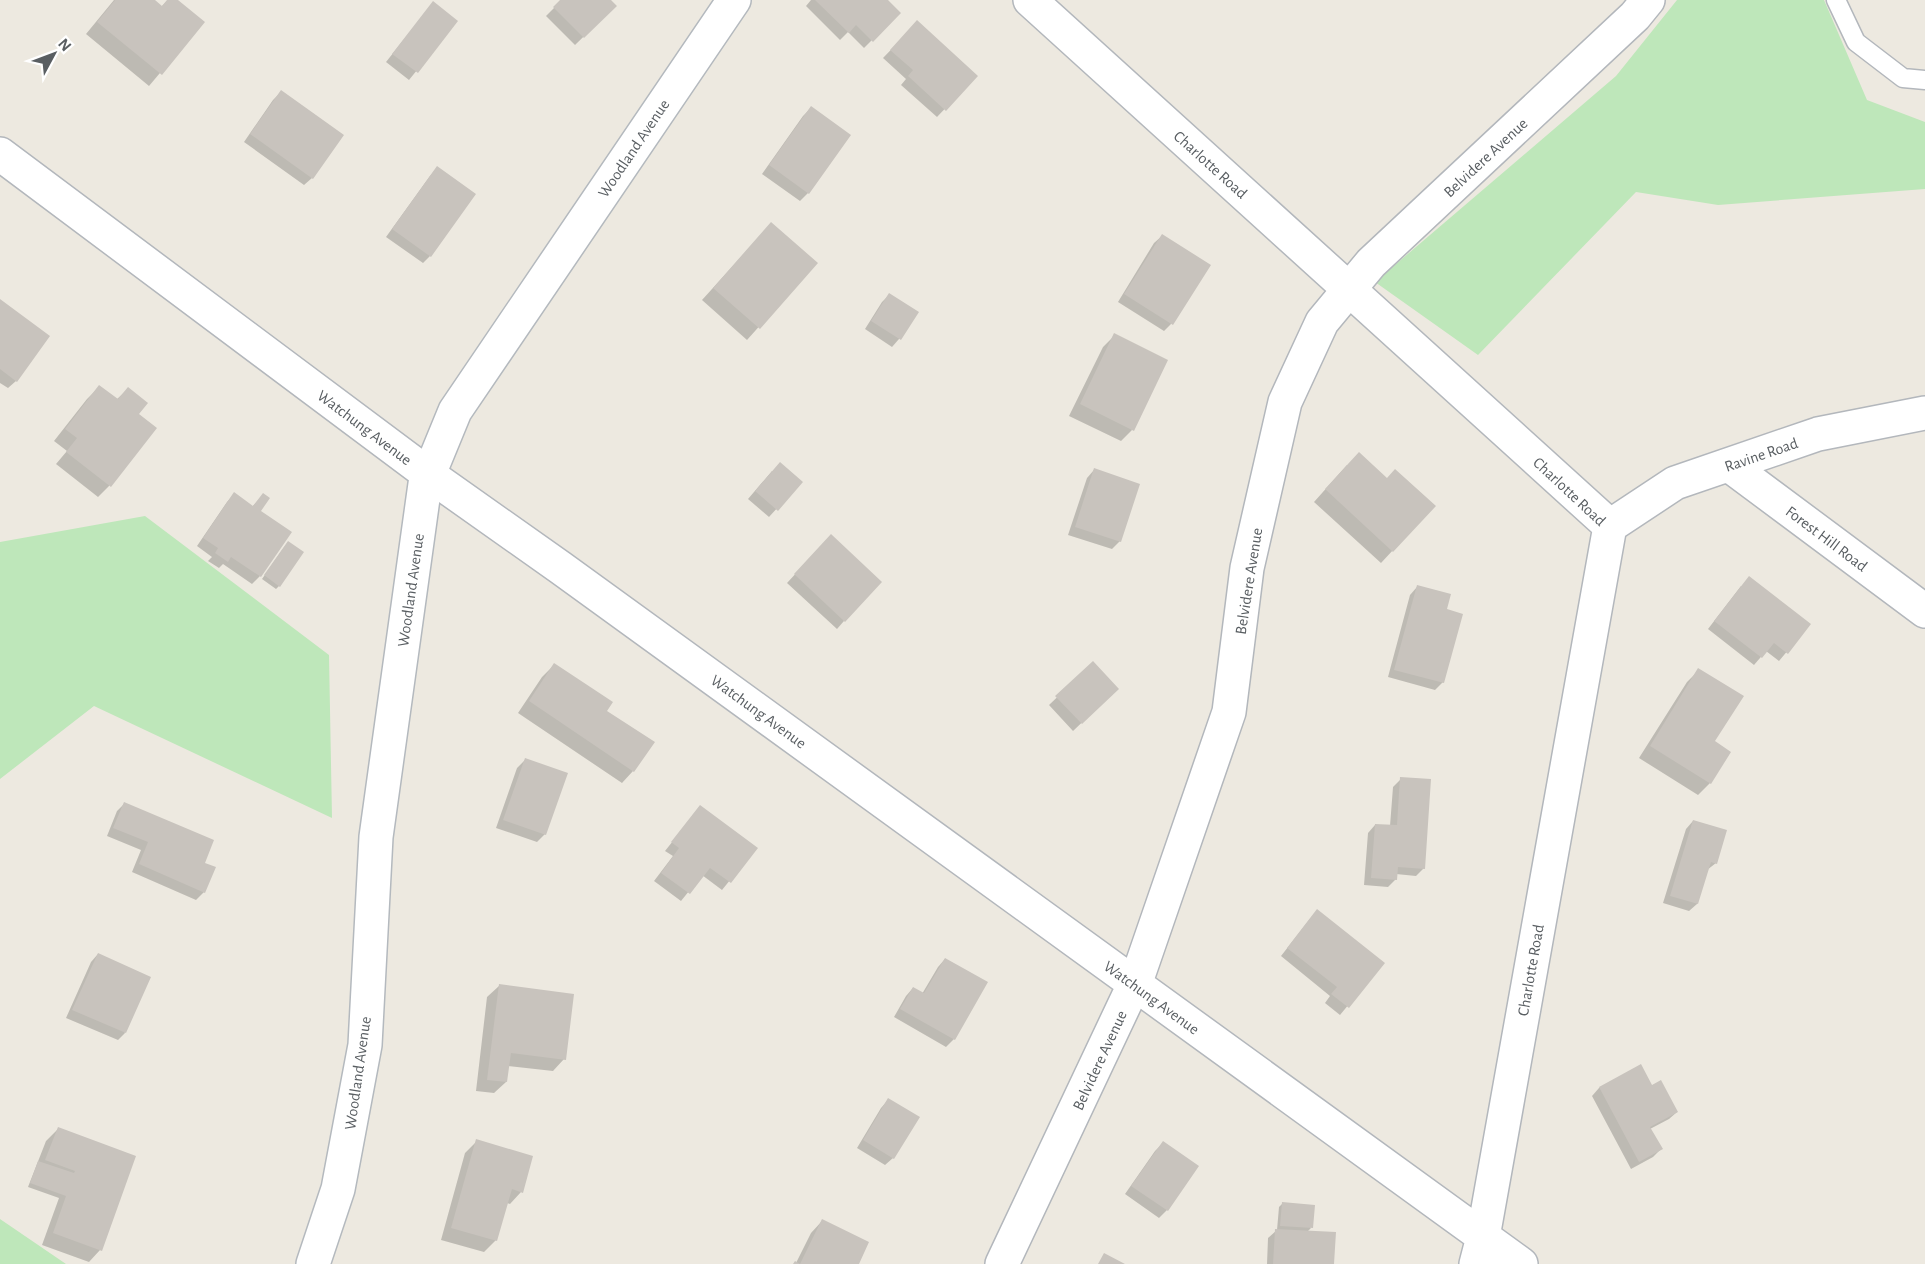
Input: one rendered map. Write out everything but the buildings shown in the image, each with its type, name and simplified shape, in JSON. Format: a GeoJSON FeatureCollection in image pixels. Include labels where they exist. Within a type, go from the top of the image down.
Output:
{"type":"FeatureCollection","features":[{"type":"Feature","properties":{"kind":"street","name":"Woodland Avenue"},"geometry":{"type":"LineString","coordinates":[[313,1264],[338,1189],[365,1045],[376,837],[428,474],[456,411],[734,0]]}},
{"type":"Feature","properties":{"kind":"street","name":"Charlotte Road"},"geometry":{"type":"LineString","coordinates":[[1030,0],[1610,526],[1480,1250]]}},
{"type":"Feature","properties":{"kind":"street","name":"Belvidere Avenue"},"geometry":{"type":"LineString","coordinates":[[1002,1264],[1135,984],[1228,712],[1247,568],[1285,402],[1322,322],[1371,263],[1635,16],[1648,0]]}},
{"type":"Feature","properties":{"kind":"street","name":"Watchung Avenue"},"geometry":{"type":"LineString","coordinates":[[0,154],[428,474],[1135,984],[1480,1250],[1521,1264]]}},
{"type":"Feature","properties":{"kind":"street","name":"Ravine Road"},"geometry":{"type":"LineString","coordinates":[[1610,526],[1675,483],[1818,434],[1925,413]]}},
{"type":"Feature","properties":{"kind":"street","name":"Forest Hill Road"},"geometry":{"type":"LineString","coordinates":[[1729,465],[1925,611]]}},
{"type":"Feature","properties":{"kind":"lane"},"geometry":{"type":"LineString","coordinates":[[1836,0],[1856,42],[1903,78],[1925,80]]}},
{"type":"Feature","properties":{"kind":"green space"},"geometry":{"type":"Polygon","coordinates":[[[1677,0],[1824,0],[1867,100],[1925,122],[1925,189],[1718,205],[1636,192],[1478,355],[1375,282],[1616,76],[1677,0]]]}},
{"type":"Feature","properties":{"kind":"green space"},"geometry":{"type":"Polygon","coordinates":[[[145,516],[329,655],[332,818],[94,706],[0,779],[0,542],[145,516]]]}},
{"type":"Feature","properties":{"kind":"green space"},"geometry":{"type":"Polygon","coordinates":[[[0,1219],[66,1264],[0,1264],[0,1219]]]}}]}
